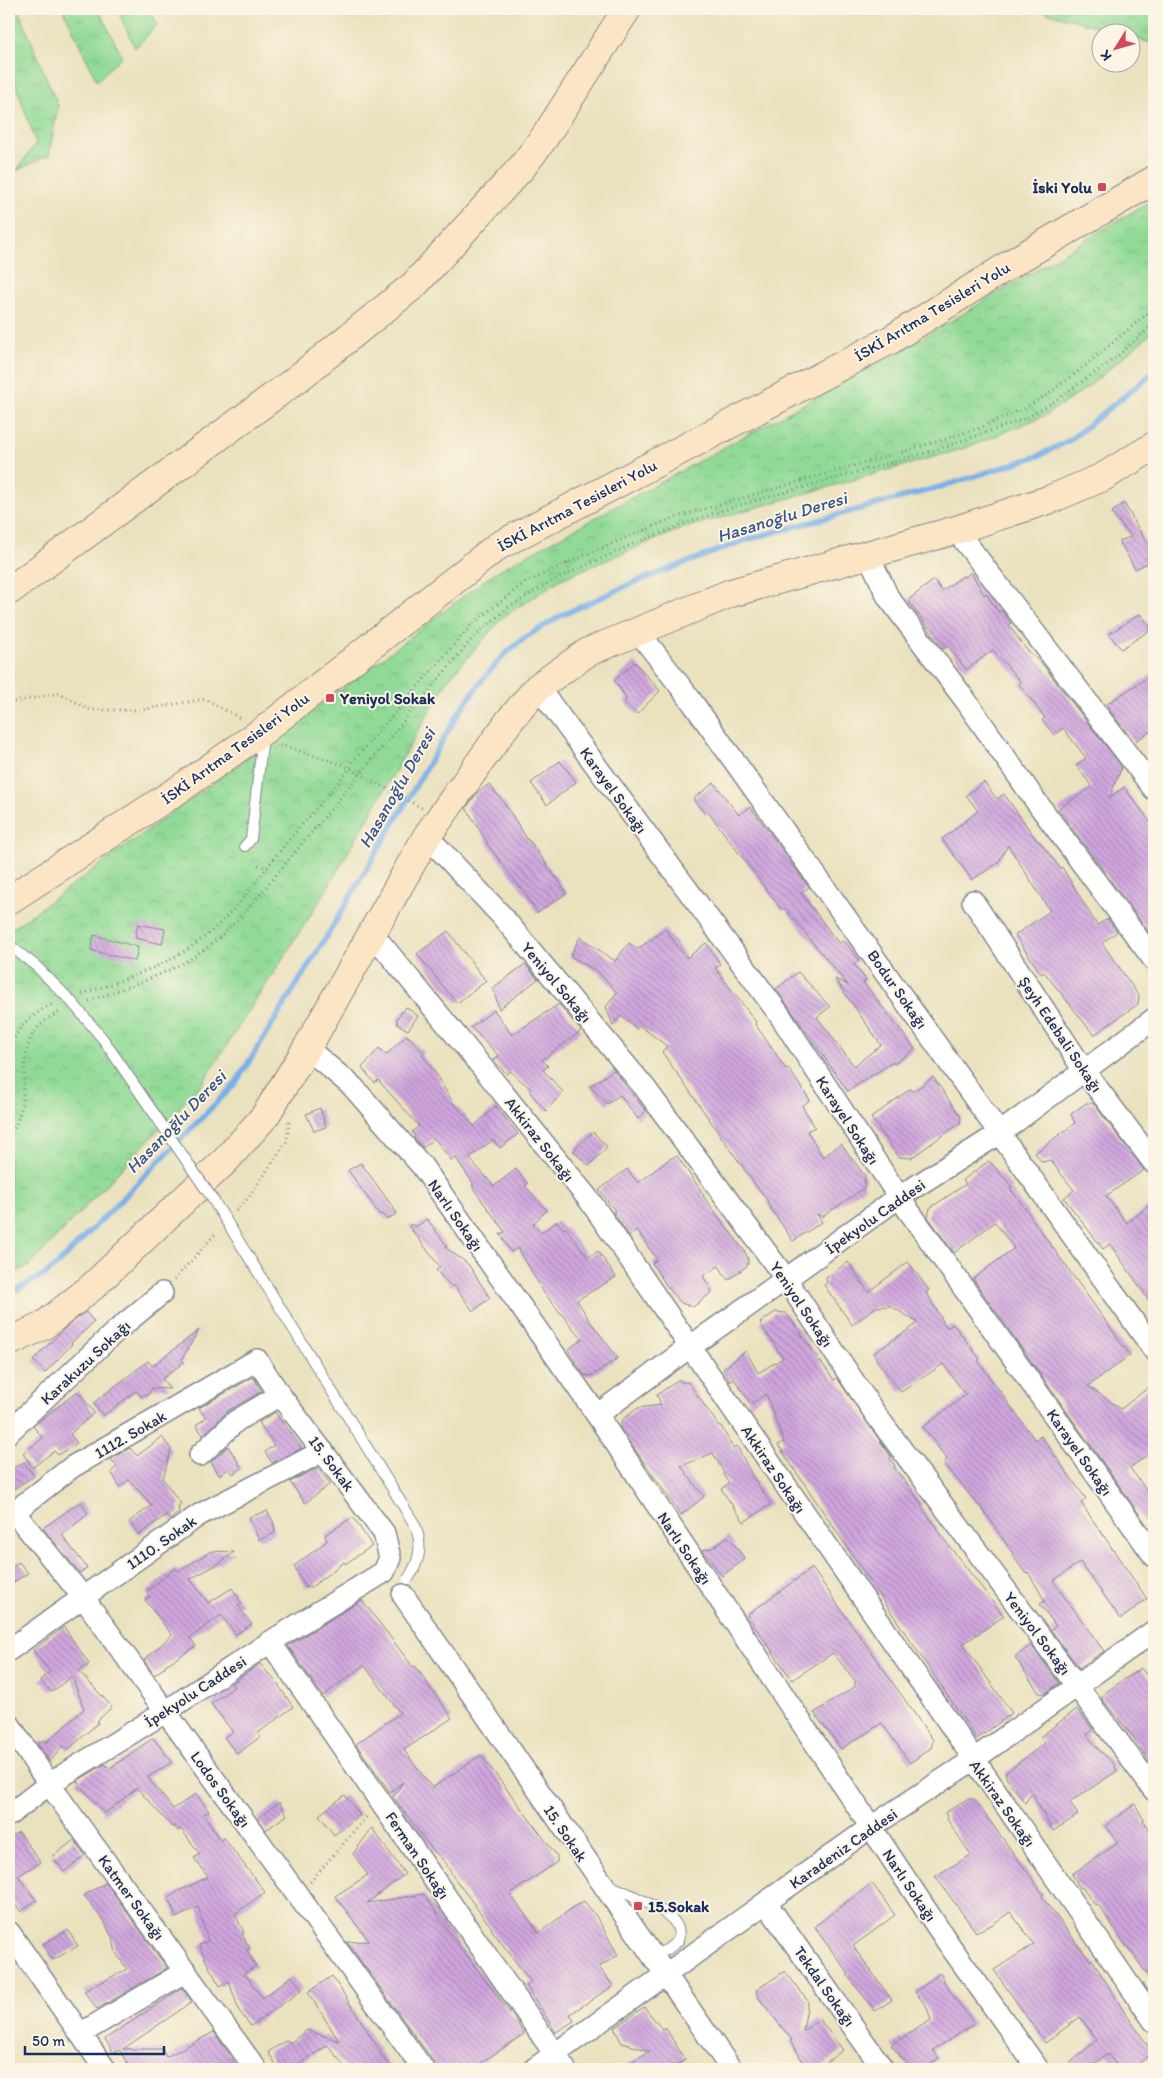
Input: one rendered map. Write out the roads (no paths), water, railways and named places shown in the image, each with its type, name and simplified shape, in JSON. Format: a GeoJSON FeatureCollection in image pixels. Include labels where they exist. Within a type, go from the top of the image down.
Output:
{"type":"FeatureCollection","features":[{"type":"Feature","properties":{"kind":"street"},"geometry":{"type":"LineString","coordinates":[[9,591],[297,380],[414,285],[528,160],[628,9]]}},
{"type":"Feature","properties":{"kind":"street","name":"İSKİ Arıtma Tesisleri Yolu"},"geometry":{"type":"LineString","coordinates":[[9,900],[173,794],[264,730],[498,546],[892,339],[1020,258],[1154,180]]}},
{"type":"Feature","properties":{"kind":"street"},"geometry":{"type":"LineString","coordinates":[[9,1342],[43,1326],[92,1287],[226,1160],[265,1116],[307,1048],[428,836],[510,720],[538,687],[588,652],[731,593],[956,530],[1051,500],[1103,476],[1154,446]]}},
{"type":"Feature","properties":{"kind":"street"},"geometry":{"type":"LineString","coordinates":[[956,530],[1154,789]]}},
{"type":"Feature","properties":{"kind":"street"},"geometry":{"type":"LineString","coordinates":[[868,554],[888,597],[1154,960]]}},
{"type":"Feature","properties":{"kind":"street","name":"Bodur Sokağı"},"geometry":{"type":"LineString","coordinates":[[638,631],[690,699],[1154,1350]]}},
{"type":"Feature","properties":{"kind":"street","name":"Karayel Sokağı"},"geometry":{"type":"LineString","coordinates":[[538,687],[779,1014],[899,1197],[1154,1556]]}},
{"type":"Feature","properties":{"kind":"street","name":"Yeniyol Sokağı"},"geometry":{"type":"LineString","coordinates":[[428,836],[501,915],[645,1088],[786,1279],[876,1415],[1154,1790]]}},
{"type":"Feature","properties":{"kind":"street","name":"Şeyh Edebali Sokağı"},"geometry":{"type":"LineString","coordinates":[[973,900],[1085,1072],[1154,1163]]}},
{"type":"Feature","properties":{"kind":"street","name":"Akkiraz Sokağı"},"geometry":{"type":"LineString","coordinates":[[372,933],[492,1078],[590,1201],[1154,2021]]}},
{"type":"Feature","properties":{"kind":"street","name":"İpekyolu Caddesi"},"geometry":{"type":"LineString","coordinates":[[597,1415],[690,1346],[899,1197],[1000,1133],[1154,1020]]}},
{"type":"Feature","properties":{"kind":"street","name":"Narlı Sokağı"},"geometry":{"type":"LineString","coordinates":[[307,1048],[353,1087],[422,1166],[597,1415],[948,1942],[1038,2069]]}},
{"type":"Feature","properties":{"kind":"street","name":"Karakuzu Sokağı"},"geometry":{"type":"LineString","coordinates":[[9,1432],[116,1331],[162,1293]]}},
{"type":"Feature","properties":{"kind":"street","name":"15. Sokak"},"geometry":{"type":"LineString","coordinates":[[257,1360],[280,1395],[384,1533],[390,1558],[384,1572]]}},
{"type":"Feature","properties":{"kind":"street","name":"1112. Sokak"},"geometry":{"type":"LineString","coordinates":[[11,1514],[72,1467],[257,1360]]}},
{"type":"Feature","properties":{"kind":"street"},"geometry":{"type":"LineString","coordinates":[[200,1455],[236,1421],[280,1395]]}},
{"type":"Feature","properties":{"kind":"street","name":"1110. Sokak"},"geometry":{"type":"LineString","coordinates":[[9,1650],[199,1516],[324,1451]]}},
{"type":"Feature","properties":{"kind":"street","name":"Lodos Sokağı"},"geometry":{"type":"LineString","coordinates":[[11,1514],[83,1597],[423,2069]]}},
{"type":"Feature","properties":{"kind":"street","name":"İpekyolu Caddesi"},"geometry":{"type":"LineString","coordinates":[[9,1815],[49,1784],[165,1712],[270,1642],[384,1572]]}},
{"type":"Feature","properties":{"kind":"street","name":"15. Sokak"},"geometry":{"type":"LineString","coordinates":[[406,1587],[598,1880],[731,2069]]}},
{"type":"Feature","properties":{"kind":"street","name":"Karadeniz Caddesi"},"geometry":{"type":"LineString","coordinates":[[534,2069],[560,2062],[665,1976],[871,1827],[973,1760],[1154,1631]]}},
{"type":"Feature","properties":{"kind":"street","name":"Ferman Sokağı"},"geometry":{"type":"LineString","coordinates":[[270,1642],[560,2062]]}},
{"type":"Feature","properties":{"kind":"street","name":"Katmer Sokağı"},"geometry":{"type":"LineString","coordinates":[[9,1724],[49,1784],[256,2069]]}},
{"type":"Feature","properties":{"kind":"street","name":"Tekdal Sokağı"},"geometry":{"type":"LineString","coordinates":[[766,1903],[884,2069]]}},
{"type":"Feature","properties":{"kind":"street"},"geometry":{"type":"LineString","coordinates":[[9,1932],[105,2069]]}},
{"type":"Feature","properties":{"kind":"street"},"geometry":{"type":"LineString","coordinates":[[80,2034],[186,1971]]}},
{"type":"Feature","properties":{"kind":"lane"},"geometry":{"type":"LineString","coordinates":[[245,846],[252,838],[264,730]]}},
{"type":"Feature","properties":{"kind":"lane"},"geometry":{"type":"LineString","coordinates":[[9,945],[36,966],[71,1001],[103,1039],[212,1198],[415,1525],[420,1552],[406,1587]]}},
{"type":"Feature","properties":{"kind":"lane"},"geometry":{"type":"LineString","coordinates":[[598,1880],[648,1903],[672,1919],[680,1933],[678,1941],[668,1949],[652,1957]]}},
{"type":"Feature","properties":{"kind":"waterway","name":"Hasanoğlu Deresi"},"geometry":{"type":"LineString","coordinates":[[9,1294],[46,1274],[59,1263],[235,1084],[327,936],[461,709],[483,679],[505,654],[526,637],[562,615],[635,582],[746,540],[944,486],[1038,456],[1070,440],[1154,372]]}},
{"type":"Feature","properties":{"kind":"place","name":"İski Yolu"},"geometry":{"type":"Point","coordinates":[1102,187]}},
{"type":"Feature","properties":{"kind":"place","name":"Yeniyol Sokak"},"geometry":{"type":"Point","coordinates":[330,698]}},
{"type":"Feature","properties":{"kind":"place","name":"15.Sokak"},"geometry":{"type":"Point","coordinates":[638,1906]}}]}
